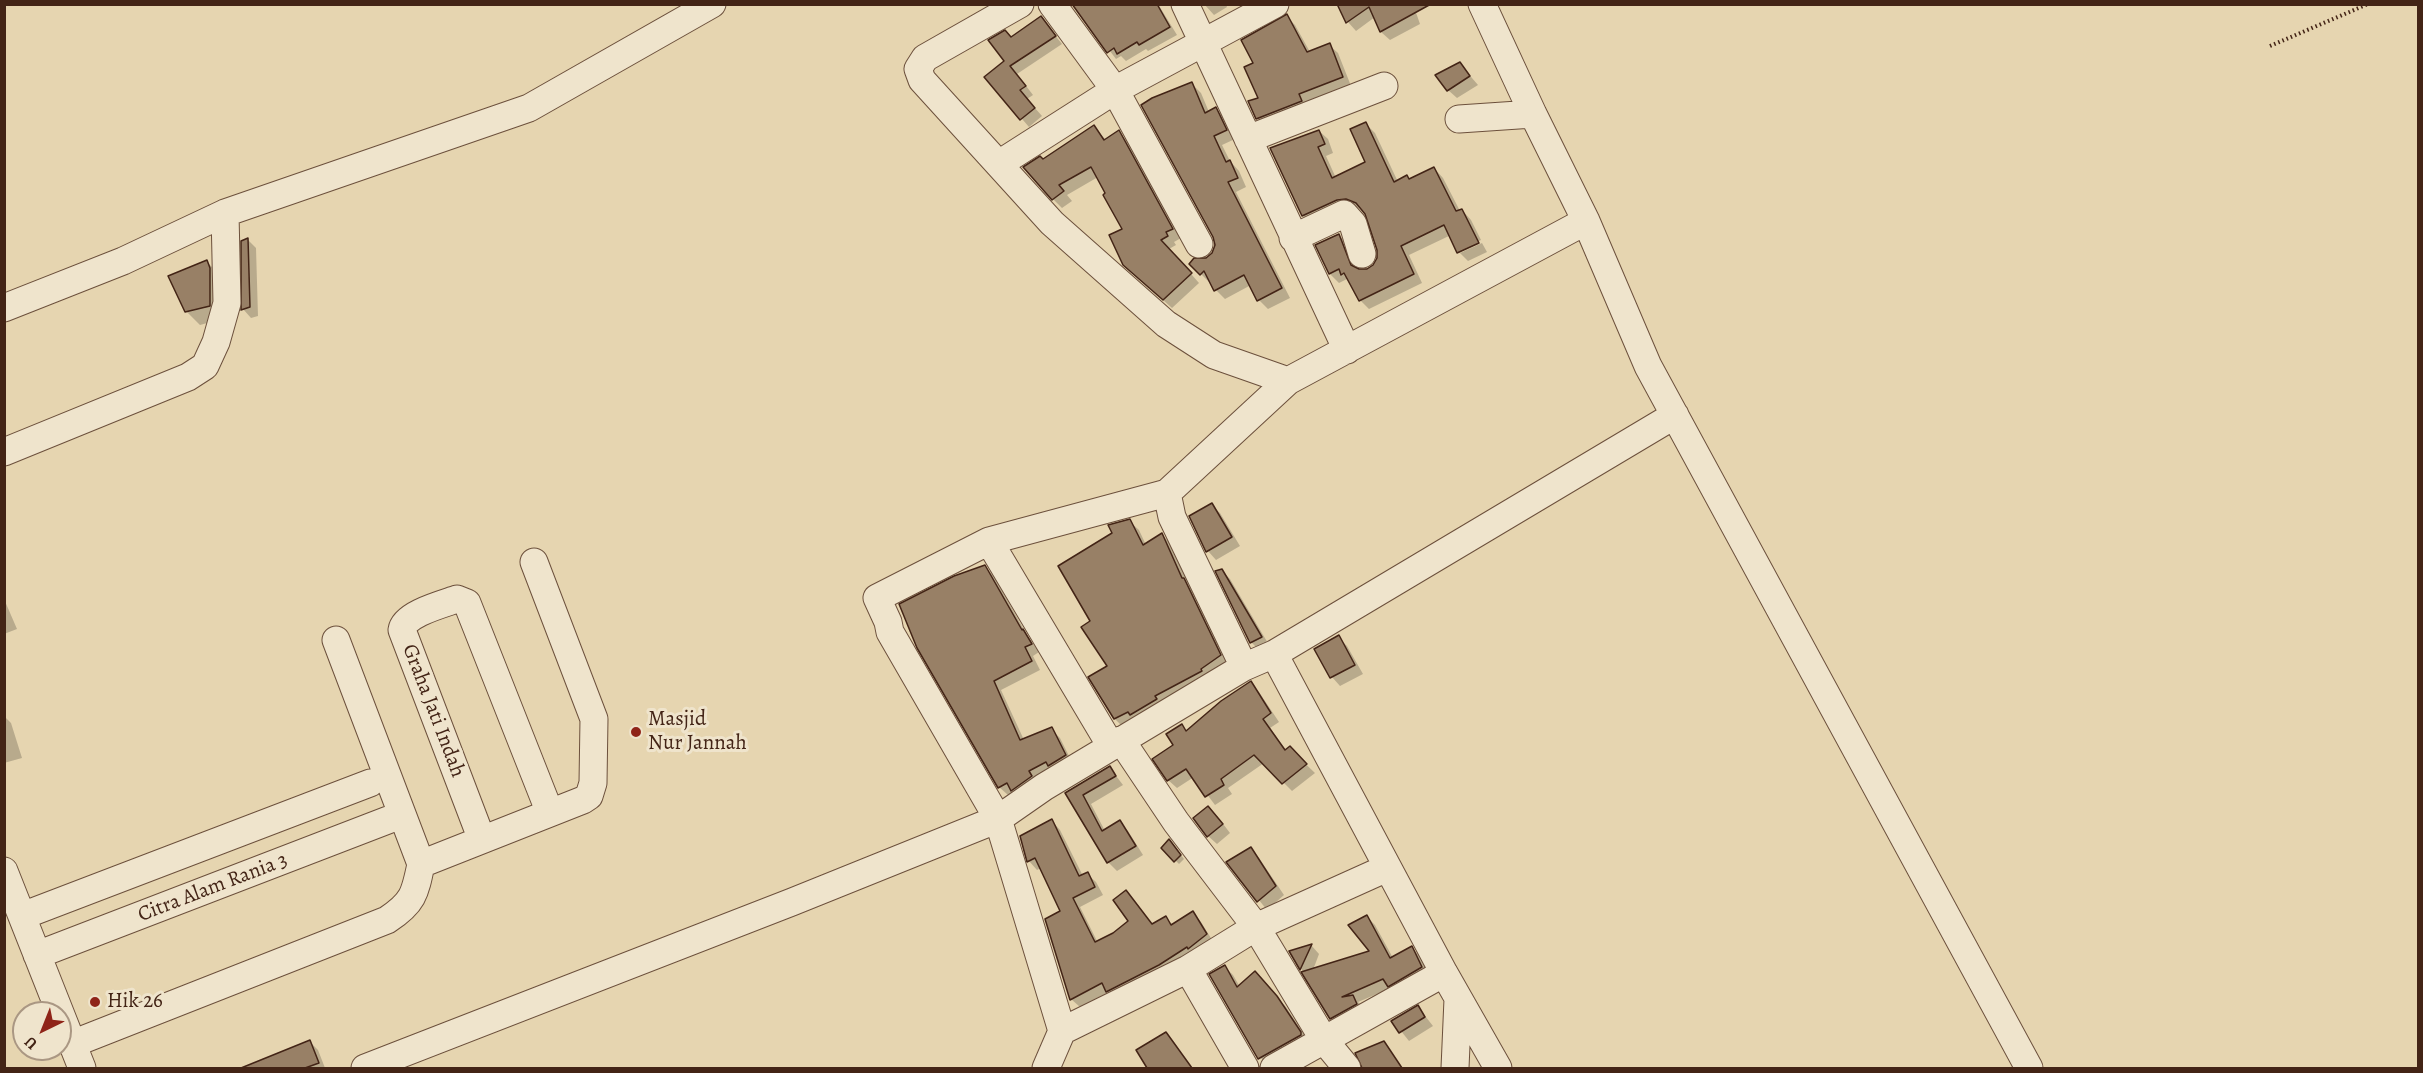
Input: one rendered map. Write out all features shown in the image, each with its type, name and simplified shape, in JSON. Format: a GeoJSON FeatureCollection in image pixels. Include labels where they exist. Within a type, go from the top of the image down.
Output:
{"type":"FeatureCollection","features":[{"type":"Feature","properties":{"kind":"street"},"geometry":{"type":"LineString","coordinates":[[4,308],[123,261],[225,213],[529,108],[712,4]]}},
{"type":"Feature","properties":{"kind":"street"},"geometry":{"type":"LineString","coordinates":[[1020,4],[925,58],[918,69],[922,80],[1052,223],[1166,324],[1214,355],[1288,381]]}},
{"type":"Feature","properties":{"kind":"street"},"geometry":{"type":"LineString","coordinates":[[1052,4],[1116,90],[1199,244]]}},
{"type":"Feature","properties":{"kind":"street"},"geometry":{"type":"LineString","coordinates":[[1185,4],[1347,350]]}},
{"type":"Feature","properties":{"kind":"street"},"geometry":{"type":"LineString","coordinates":[[999,164],[1116,90],[1205,44],[1275,4]]}},
{"type":"Feature","properties":{"kind":"street"},"geometry":{"type":"LineString","coordinates":[[1482,4],[1586,221],[1648,366],[2029,1068]]}},
{"type":"Feature","properties":{"kind":"street"},"geometry":{"type":"LineString","coordinates":[[1248,139],[1384,86]]}},
{"type":"Feature","properties":{"kind":"street"},"geometry":{"type":"LineString","coordinates":[[1459,119],[1533,114]]}},
{"type":"Feature","properties":{"kind":"street"},"geometry":{"type":"LineString","coordinates":[[4,452],[188,377],[205,366],[216,342],[227,303],[225,213]]}},
{"type":"Feature","properties":{"kind":"street"},"geometry":{"type":"LineString","coordinates":[[1293,238],[1344,214],[1353,224],[1362,254]]}},
{"type":"Feature","properties":{"kind":"street"},"geometry":{"type":"LineString","coordinates":[[1046,1068],[1062,1031],[998,819],[890,632],[877,598],[989,541],[1167,493],[1288,381],[1586,221]]}},
{"type":"Feature","properties":{"kind":"street"},"geometry":{"type":"LineString","coordinates":[[365,1068],[792,902],[998,819],[1044,787],[1116,743],[1244,668],[1274,654],[1675,415]]}},
{"type":"Feature","properties":{"kind":"street"},"geometry":{"type":"LineString","coordinates":[[1167,493],[1172,517],[1244,668]]}},
{"type":"Feature","properties":{"kind":"street"},"geometry":{"type":"LineString","coordinates":[[989,541],[1116,743],[1256,927],[1324,1040],[1347,1068]]}},
{"type":"Feature","properties":{"kind":"street"},"geometry":{"type":"LineString","coordinates":[[421,864],[583,800],[592,789],[594,719],[534,562]]}},
{"type":"Feature","properties":{"kind":"street","name":"Graha Jati Indah"},"geometry":{"type":"LineString","coordinates":[[482,840],[402,630],[402,625],[409,618],[457,598],[467,603],[550,813]]}},
{"type":"Feature","properties":{"kind":"street"},"geometry":{"type":"LineString","coordinates":[[82,1068],[72,1044],[387,920],[404,909],[416,890],[421,864],[336,640]]}},
{"type":"Feature","properties":{"kind":"street"},"geometry":{"type":"LineString","coordinates":[[1274,654],[1387,868],[1498,1068]]}},
{"type":"Feature","properties":{"kind":"street","name":"Citra Alam Rania 3"},"geometry":{"type":"LineString","coordinates":[[22,916],[370,783]]}},
{"type":"Feature","properties":{"kind":"street","name":"Citra Alam Rania 3"},"geometry":{"type":"LineString","coordinates":[[37,955],[388,820]]}},
{"type":"Feature","properties":{"kind":"street"},"geometry":{"type":"LineString","coordinates":[[1062,1031],[1188,969],[1256,927],[1387,868]]}},
{"type":"Feature","properties":{"kind":"street"},"geometry":{"type":"LineString","coordinates":[[4,871],[55,1001]]}},
{"type":"Feature","properties":{"kind":"street"},"geometry":{"type":"LineString","coordinates":[[1188,969],[1245,1068]]}},
{"type":"Feature","properties":{"kind":"street"},"geometry":{"type":"LineString","coordinates":[[1274,1068],[1444,973]]}},
{"type":"Feature","properties":{"kind":"street"},"geometry":{"type":"LineString","coordinates":[[1455,1068],[1458,999]]}},
{"type":"Feature","properties":{"kind":"path"},"geometry":{"type":"LineString","coordinates":[[2270,46],[2368,4]]}},
{"type":"Feature","properties":{"kind":"building"},"geometry":{"type":"Polygon","coordinates":[[[1072,4],[1157,4],[1170,27],[1139,45],[1137,42],[1117,54],[1114,48],[1107,53],[1072,4]]]}},
{"type":"Feature","properties":{"kind":"building"},"geometry":{"type":"Polygon","coordinates":[[[1337,4],[1431,4],[1380,32],[1369,7],[1346,23],[1337,4]]]}},
{"type":"Feature","properties":{"kind":"building"},"geometry":{"type":"Polygon","coordinates":[[[1287,14],[1307,52],[1330,43],[1343,77],[1299,94],[1302,101],[1256,119],[1248,101],[1258,98],[1244,67],[1253,63],[1241,40],[1287,14]]]}},
{"type":"Feature","properties":{"kind":"building"},"geometry":{"type":"Polygon","coordinates":[[[1041,16],[1056,36],[1010,66],[1026,86],[1020,90],[1035,108],[1020,120],[984,77],[1004,61],[988,40],[1005,30],[1011,37],[1041,16]]]}},
{"type":"Feature","properties":{"kind":"building"},"geometry":{"type":"Polygon","coordinates":[[[1460,62],[1470,76],[1447,91],[1435,75],[1460,62]]]}},
{"type":"Feature","properties":{"kind":"building"},"geometry":{"type":"Polygon","coordinates":[[[1192,82],[1205,113],[1216,107],[1227,130],[1214,136],[1226,162],[1230,160],[1238,178],[1228,182],[1282,288],[1257,301],[1244,275],[1214,291],[1204,271],[1200,275],[1189,264],[1194,258],[1206,258],[1212,253],[1215,245],[1213,237],[1141,105],[1152,98],[1192,82]]]}},
{"type":"Feature","properties":{"kind":"building"},"geometry":{"type":"Polygon","coordinates":[[[1366,122],[1394,182],[1407,175],[1409,179],[1434,167],[1456,211],[1462,209],[1479,243],[1457,253],[1444,225],[1401,246],[1414,274],[1359,301],[1344,273],[1341,275],[1339,269],[1329,274],[1315,245],[1339,234],[1351,265],[1359,269],[1367,269],[1377,258],[1377,250],[1365,214],[1356,203],[1346,199],[1337,200],[1302,216],[1270,148],[1319,130],[1325,144],[1318,147],[1332,178],[1365,162],[1350,129],[1366,122]]]}},
{"type":"Feature","properties":{"kind":"building"},"geometry":{"type":"Polygon","coordinates":[[[1094,125],[1104,140],[1119,130],[1173,229],[1166,232],[1168,236],[1161,240],[1192,273],[1163,300],[1123,265],[1109,235],[1122,229],[1091,167],[1059,185],[1064,191],[1052,200],[1023,167],[1040,156],[1043,159],[1094,125]]]}},
{"type":"Feature","properties":{"kind":"building"},"geometry":{"type":"Polygon","coordinates":[[[248,238],[250,307],[241,310],[241,241],[248,238]]]}},
{"type":"Feature","properties":{"kind":"building"},"geometry":{"type":"Polygon","coordinates":[[[207,260],[210,268],[210,306],[185,312],[168,276],[207,260]]]}},
{"type":"Feature","properties":{"kind":"building"},"geometry":{"type":"Polygon","coordinates":[[[1212,503],[1232,537],[1206,552],[1189,516],[1212,503]]]}},
{"type":"Feature","properties":{"kind":"building"},"geometry":{"type":"Polygon","coordinates":[[[1130,519],[1143,545],[1162,533],[1221,655],[1201,669],[1202,671],[1155,696],[1157,699],[1130,715],[1128,712],[1114,719],[1088,677],[1107,666],[1081,627],[1090,621],[1058,566],[1112,533],[1108,525],[1130,519]]]}},
{"type":"Feature","properties":{"kind":"building"},"geometry":{"type":"Polygon","coordinates":[[[985,565],[1032,644],[1025,647],[1032,661],[994,681],[1020,740],[1052,727],[1066,755],[1048,766],[1046,762],[1029,771],[1032,776],[1011,791],[1007,783],[998,788],[917,648],[899,604],[954,576],[985,565]]]}},
{"type":"Feature","properties":{"kind":"building"},"geometry":{"type":"Polygon","coordinates":[[[1222,569],[1262,637],[1250,643],[1215,571],[1222,569]]]}},
{"type":"Feature","properties":{"kind":"building"},"geometry":{"type":"Polygon","coordinates":[[[1339,635],[1355,665],[1330,678],[1314,649],[1339,635]]]}},
{"type":"Feature","properties":{"kind":"building"},"geometry":{"type":"Polygon","coordinates":[[[1251,681],[1271,713],[1263,719],[1285,750],[1290,746],[1307,764],[1282,784],[1254,755],[1221,779],[1224,785],[1205,797],[1186,769],[1167,781],[1152,759],[1173,745],[1166,734],[1182,724],[1186,731],[1221,701],[1251,681]]]}},
{"type":"Feature","properties":{"kind":"building"},"geometry":{"type":"Polygon","coordinates":[[[1110,766],[1116,776],[1083,795],[1102,831],[1120,820],[1136,846],[1107,863],[1065,793],[1110,766]]]}},
{"type":"Feature","properties":{"kind":"building"},"geometry":{"type":"Polygon","coordinates":[[[1208,806],[1223,824],[1207,837],[1193,818],[1208,806]]]}},
{"type":"Feature","properties":{"kind":"building"},"geometry":{"type":"Polygon","coordinates":[[[1052,819],[1079,876],[1088,872],[1095,887],[1073,898],[1095,942],[1113,933],[1128,921],[1113,900],[1126,890],[1152,924],[1166,916],[1171,925],[1193,911],[1207,934],[1188,949],[1187,947],[1159,965],[1106,992],[1102,983],[1070,1000],[1045,919],[1060,911],[1035,858],[1027,862],[1020,836],[1052,819]]]}},
{"type":"Feature","properties":{"kind":"building"},"geometry":{"type":"Polygon","coordinates":[[[1169,839],[1181,855],[1174,862],[1161,848],[1169,839]]]}},
{"type":"Feature","properties":{"kind":"building"},"geometry":{"type":"Polygon","coordinates":[[[1251,847],[1276,886],[1257,902],[1226,862],[1251,847]]]}},
{"type":"Feature","properties":{"kind":"building"},"geometry":{"type":"Polygon","coordinates":[[[1367,915],[1390,958],[1412,946],[1422,967],[1388,987],[1383,979],[1342,997],[1353,995],[1357,1004],[1330,1019],[1301,972],[1369,951],[1348,925],[1367,915]]]}},
{"type":"Feature","properties":{"kind":"building"},"geometry":{"type":"Polygon","coordinates":[[[1312,944],[1300,970],[1289,951],[1312,944]]]}},
{"type":"Feature","properties":{"kind":"building"},"geometry":{"type":"Polygon","coordinates":[[[1225,965],[1237,987],[1255,971],[1277,996],[1301,1035],[1258,1059],[1209,974],[1225,965]]]}},
{"type":"Feature","properties":{"kind":"building"},"geometry":{"type":"Polygon","coordinates":[[[1418,1005],[1425,1017],[1399,1033],[1391,1021],[1418,1005]]]}},
{"type":"Feature","properties":{"kind":"building"},"geometry":{"type":"Polygon","coordinates":[[[1166,1032],[1192,1068],[1147,1068],[1136,1050],[1166,1032]]]}},
{"type":"Feature","properties":{"kind":"building"},"geometry":{"type":"Polygon","coordinates":[[[310,1040],[319,1063],[305,1068],[241,1068],[310,1040]]]}},
{"type":"Feature","properties":{"kind":"building"},"geometry":{"type":"Polygon","coordinates":[[[1384,1041],[1402,1068],[1362,1068],[1355,1053],[1384,1041]]]}},
{"type":"Feature","properties":{"kind":"place","name":"Masjid Nur Jannah"},"geometry":{"type":"Point","coordinates":[636,732]}},
{"type":"Feature","properties":{"kind":"place","name":"Hik 26"},"geometry":{"type":"Point","coordinates":[95,1002]}}]}
